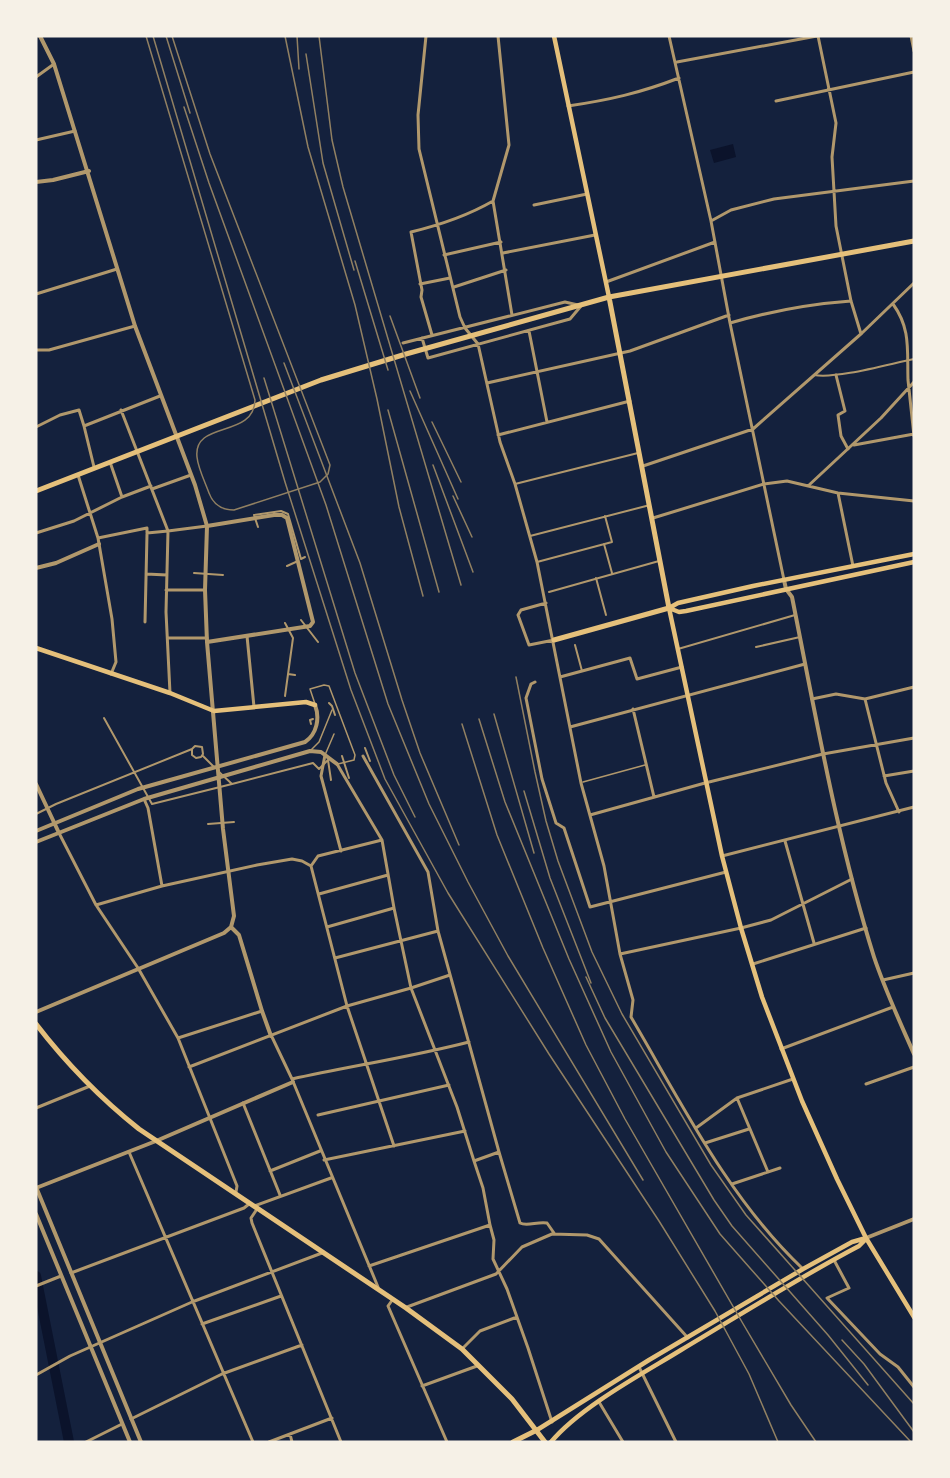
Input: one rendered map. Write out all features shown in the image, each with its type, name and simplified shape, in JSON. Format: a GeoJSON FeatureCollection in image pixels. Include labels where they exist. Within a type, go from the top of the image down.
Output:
{"type":"FeatureCollection","features":[{"type":"Feature","properties":{"kind":"main road"},"geometry":{"type":"LineString","coordinates":[[554,36],[606,282],[705,783],[751,964],[781,1049],[837,1179],[866,1238],[914,1317]]}},
{"type":"Feature","properties":{"kind":"main road"},"geometry":{"type":"LineString","coordinates":[[36,491],[350,371],[479,334],[609,297],[914,241]]}},
{"type":"Feature","properties":{"kind":"main road"},"geometry":{"type":"LineString","coordinates":[[554,640],[669,608],[678,603],[914,554]]}},
{"type":"Feature","properties":{"kind":"main road"},"geometry":{"type":"LineString","coordinates":[[669,608],[680,612],[686,611],[914,562]]}},
{"type":"Feature","properties":{"kind":"main road"},"geometry":{"type":"LineString","coordinates":[[36,648],[170,693],[214,711],[255,709],[306,702],[315,705]]}},
{"type":"Feature","properties":{"kind":"main road"},"geometry":{"type":"LineString","coordinates":[[36,1024],[105,1102],[156,1141],[393,1299],[462,1349],[512,1399],[545,1442]]}},
{"type":"Feature","properties":{"kind":"main road"},"geometry":{"type":"LineString","coordinates":[[551,1442],[598,1402],[859,1246],[866,1238]]}},
{"type":"Feature","properties":{"kind":"main road"},"geometry":{"type":"LineString","coordinates":[[513,1442],[552,1422],[803,1269],[852,1242],[866,1238]]}},
{"type":"Feature","properties":{"kind":"street"},"geometry":{"type":"LineString","coordinates":[[36,1012],[224,933],[231,927],[234,916],[207,640],[205,591],[207,526],[191,475],[135,326],[89,171],[54,64],[39,36]]}},
{"type":"Feature","properties":{"kind":"street"},"geometry":{"type":"LineString","coordinates":[[426,36],[417,115],[418,143],[460,317],[465,328],[478,344],[498,435],[515,484],[537,562],[581,783],[611,902],[620,954],[633,1000],[631,1017],[705,1143],[732,1184],[773,1237],[803,1269]]}},
{"type":"Feature","properties":{"kind":"street"},"geometry":{"type":"LineString","coordinates":[[498,36],[509,145],[493,201],[512,315]]}},
{"type":"Feature","properties":{"kind":"street"},"geometry":{"type":"LineString","coordinates":[[669,36],[711,220],[730,323],[784,580],[786,589],[792,597],[839,828],[866,928],[883,980],[914,1054]]}},
{"type":"Feature","properties":{"kind":"street"},"geometry":{"type":"LineString","coordinates":[[676,62],[817,36],[836,123],[832,157],[835,218],[851,301],[861,334]]}},
{"type":"Feature","properties":{"kind":"street"},"geometry":{"type":"LineString","coordinates":[[911,36],[914,51]]}},
{"type":"Feature","properties":{"kind":"street"},"geometry":{"type":"LineString","coordinates":[[36,77],[54,64]]}},
{"type":"Feature","properties":{"kind":"street"},"geometry":{"type":"LineString","coordinates":[[776,101],[914,72]]}},
{"type":"Feature","properties":{"kind":"street"},"geometry":{"type":"LineString","coordinates":[[568,106],[617,99],[679,78]]}},
{"type":"Feature","properties":{"kind":"street"},"geometry":{"type":"LineString","coordinates":[[36,140],[76,131]]}},
{"type":"Feature","properties":{"kind":"street"},"geometry":{"type":"LineString","coordinates":[[36,182],[89,171]]}},
{"type":"Feature","properties":{"kind":"street"},"geometry":{"type":"LineString","coordinates":[[711,220],[747,204],[781,197],[914,181]]}},
{"type":"Feature","properties":{"kind":"street"},"geometry":{"type":"LineString","coordinates":[[534,205],[587,194]]}},
{"type":"Feature","properties":{"kind":"street"},"geometry":{"type":"LineString","coordinates":[[432,335],[421,297],[411,232],[437,226],[474,212],[493,201]]}},
{"type":"Feature","properties":{"kind":"street"},"geometry":{"type":"LineString","coordinates":[[503,253],[596,235]]}},
{"type":"Feature","properties":{"kind":"street"},"geometry":{"type":"LineString","coordinates":[[444,255],[501,242]]}},
{"type":"Feature","properties":{"kind":"street"},"geometry":{"type":"LineString","coordinates":[[606,282],[715,242]]}},
{"type":"Feature","properties":{"kind":"street"},"geometry":{"type":"LineString","coordinates":[[36,294],[117,269]]}},
{"type":"Feature","properties":{"kind":"street"},"geometry":{"type":"LineString","coordinates":[[454,287],[506,270]]}},
{"type":"Feature","properties":{"kind":"street"},"geometry":{"type":"LineString","coordinates":[[420,284],[450,278]]}},
{"type":"Feature","properties":{"kind":"street"},"geometry":{"type":"LineString","coordinates":[[643,466],[753,429],[861,334],[914,283]]}},
{"type":"Feature","properties":{"kind":"street"},"geometry":{"type":"LineString","coordinates":[[730,323],[765,313],[803,306],[851,301]]}},
{"type":"Feature","properties":{"kind":"street"},"geometry":{"type":"LineString","coordinates":[[402,344],[565,302],[582,305]]}},
{"type":"Feature","properties":{"kind":"street"},"geometry":{"type":"LineString","coordinates":[[852,446],[914,435],[907,361],[908,337],[902,316],[893,303]]}},
{"type":"Feature","properties":{"kind":"street"},"geometry":{"type":"LineString","coordinates":[[422,338],[428,358],[570,319],[582,305]]}},
{"type":"Feature","properties":{"kind":"street"},"geometry":{"type":"LineString","coordinates":[[487,383],[620,353],[729,315]]}},
{"type":"Feature","properties":{"kind":"street"},"geometry":{"type":"LineString","coordinates":[[36,350],[49,350],[135,326]]}},
{"type":"Feature","properties":{"kind":"street"},"geometry":{"type":"LineString","coordinates":[[529,331],[547,422]]}},
{"type":"Feature","properties":{"kind":"street"},"geometry":{"type":"LineString","coordinates":[[814,375],[822,377],[836,375],[914,359]]}},
{"type":"Feature","properties":{"kind":"street"},"geometry":{"type":"LineString","coordinates":[[836,375],[845,411],[838,415],[841,436],[848,449]]}},
{"type":"Feature","properties":{"kind":"street"},"geometry":{"type":"LineString","coordinates":[[808,486],[852,446],[914,382]]}},
{"type":"Feature","properties":{"kind":"street"},"geometry":{"type":"LineString","coordinates":[[84,426],[160,396]]}},
{"type":"Feature","properties":{"kind":"street"},"geometry":{"type":"LineString","coordinates":[[498,435],[630,401]]}},
{"type":"Feature","properties":{"kind":"street"},"geometry":{"type":"LineString","coordinates":[[36,427],[60,414],[79,410],[94,469]]}},
{"type":"Feature","properties":{"kind":"street"},"geometry":{"type":"LineString","coordinates":[[122,410],[168,531],[166,590],[170,693]]}},
{"type":"Feature","properties":{"kind":"street"},"geometry":{"type":"LineString","coordinates":[[515,484],[640,452]]}},
{"type":"Feature","properties":{"kind":"street"},"geometry":{"type":"LineString","coordinates":[[110,462],[122,497]]}},
{"type":"Feature","properties":{"kind":"street"},"geometry":{"type":"LineString","coordinates":[[78,475],[98,538],[115,635],[116,662],[111,674]]}},
{"type":"Feature","properties":{"kind":"street"},"geometry":{"type":"LineString","coordinates":[[36,533],[74,521],[122,497],[191,475]]}},
{"type":"Feature","properties":{"kind":"street"},"geometry":{"type":"LineString","coordinates":[[653,518],[764,484],[787,481],[838,493],[914,501]]}},
{"type":"Feature","properties":{"kind":"street"},"geometry":{"type":"LineString","coordinates":[[838,493],[853,566]]}},
{"type":"Feature","properties":{"kind":"street"},"geometry":{"type":"LineString","coordinates":[[530,536],[650,505]]}},
{"type":"Feature","properties":{"kind":"street"},"geometry":{"type":"LineString","coordinates":[[258,528],[253,515],[281,511],[288,514],[301,560]]}},
{"type":"Feature","properties":{"kind":"street"},"geometry":{"type":"LineString","coordinates":[[147,533],[282,515],[286,518],[312,618],[312,625],[247,636],[207,640],[168,638]]}},
{"type":"Feature","properties":{"kind":"street"},"geometry":{"type":"LineString","coordinates":[[537,562],[612,542],[605,516]]}},
{"type":"Feature","properties":{"kind":"street"},"geometry":{"type":"LineString","coordinates":[[98,538],[147,528],[145,622]]}},
{"type":"Feature","properties":{"kind":"street"},"geometry":{"type":"LineString","coordinates":[[36,568],[56,563],[99,544]]}},
{"type":"Feature","properties":{"kind":"street"},"geometry":{"type":"LineString","coordinates":[[604,544],[612,573]]}},
{"type":"Feature","properties":{"kind":"street"},"geometry":{"type":"LineString","coordinates":[[287,566],[305,557]]}},
{"type":"Feature","properties":{"kind":"street"},"geometry":{"type":"LineString","coordinates":[[549,591],[661,561]]}},
{"type":"Feature","properties":{"kind":"street"},"geometry":{"type":"LineString","coordinates":[[195,573],[223,575]]}},
{"type":"Feature","properties":{"kind":"street"},"geometry":{"type":"LineString","coordinates":[[146,574],[167,575]]}},
{"type":"Feature","properties":{"kind":"street"},"geometry":{"type":"LineString","coordinates":[[596,578],[606,615]]}},
{"type":"Feature","properties":{"kind":"street"},"geometry":{"type":"LineString","coordinates":[[166,590],[205,591]]}},
{"type":"Feature","properties":{"kind":"street"},"geometry":{"type":"LineString","coordinates":[[546,603],[521,610],[518,615],[529,645],[554,640]]}},
{"type":"Feature","properties":{"kind":"street"},"geometry":{"type":"LineString","coordinates":[[678,650],[795,615]]}},
{"type":"Feature","properties":{"kind":"street"},"geometry":{"type":"LineString","coordinates":[[301,620],[318,642]]}},
{"type":"Feature","properties":{"kind":"street"},"geometry":{"type":"LineString","coordinates":[[285,623],[293,638],[285,696]]}},
{"type":"Feature","properties":{"kind":"street"},"geometry":{"type":"LineString","coordinates":[[247,636],[255,709]]}},
{"type":"Feature","properties":{"kind":"street"},"geometry":{"type":"LineString","coordinates":[[756,647],[800,637]]}},
{"type":"Feature","properties":{"kind":"street"},"geometry":{"type":"LineString","coordinates":[[575,645],[582,671]]}},
{"type":"Feature","properties":{"kind":"street"},"geometry":{"type":"LineString","coordinates":[[560,676],[630,658],[637,679],[682,667]]}},
{"type":"Feature","properties":{"kind":"street"},"geometry":{"type":"LineString","coordinates":[[570,727],[805,664]]}},
{"type":"Feature","properties":{"kind":"street"},"geometry":{"type":"LineString","coordinates":[[288,674],[295,675]]}},
{"type":"Feature","properties":{"kind":"street"},"geometry":{"type":"LineString","coordinates":[[535,682],[531,684],[526,698],[537,757],[556,824],[564,828],[590,907],[726,872]]}},
{"type":"Feature","properties":{"kind":"street"},"geometry":{"type":"LineString","coordinates":[[812,699],[836,694],[865,699],[914,687]]}},
{"type":"Feature","properties":{"kind":"street"},"geometry":{"type":"LineString","coordinates":[[865,699],[884,776],[899,812]]}},
{"type":"Feature","properties":{"kind":"street"},"geometry":{"type":"LineString","coordinates":[[329,703],[335,715]]}},
{"type":"Feature","properties":{"kind":"street"},"geometry":{"type":"LineString","coordinates":[[36,831],[138,789],[299,744],[308,739],[317,723],[315,705]]}},
{"type":"Feature","properties":{"kind":"street"},"geometry":{"type":"LineString","coordinates":[[633,709],[654,797]]}},
{"type":"Feature","properties":{"kind":"street"},"geometry":{"type":"LineString","coordinates":[[104,718],[152,804],[313,763],[319,769],[329,759],[331,780]]}},
{"type":"Feature","properties":{"kind":"street"},"geometry":{"type":"LineString","coordinates":[[311,724],[310,720],[313,719]]}},
{"type":"Feature","properties":{"kind":"street"},"geometry":{"type":"LineString","coordinates":[[590,815],[705,783],[823,754],[914,738]]}},
{"type":"Feature","properties":{"kind":"street"},"geometry":{"type":"LineString","coordinates":[[36,814],[195,746],[201,746],[204,749],[202,756]]}},
{"type":"Feature","properties":{"kind":"street"},"geometry":{"type":"LineString","coordinates":[[365,748],[370,761]]}},
{"type":"Feature","properties":{"kind":"street"},"geometry":{"type":"LineString","coordinates":[[192,749],[194,756],[198,758],[202,756]]}},
{"type":"Feature","properties":{"kind":"street"},"geometry":{"type":"LineString","coordinates":[[36,842],[144,799],[310,751],[325,754],[337,764],[382,840],[411,988],[465,1131],[483,1188],[494,1239],[493,1259],[541,1383],[552,1422]]}},
{"type":"Feature","properties":{"kind":"street"},"geometry":{"type":"LineString","coordinates":[[325,754],[321,776],[341,850]]}},
{"type":"Feature","properties":{"kind":"street"},"geometry":{"type":"LineString","coordinates":[[202,756],[232,784]]}},
{"type":"Feature","properties":{"kind":"street"},"geometry":{"type":"LineString","coordinates":[[342,756],[349,778]]}},
{"type":"Feature","properties":{"kind":"street"},"geometry":{"type":"LineString","coordinates":[[363,756],[428,872],[438,931],[520,1223],[527,1225],[540,1221],[547,1223],[555,1234]]}},
{"type":"Feature","properties":{"kind":"street"},"geometry":{"type":"LineString","coordinates":[[884,776],[914,771]]}},
{"type":"Feature","properties":{"kind":"street"},"geometry":{"type":"LineString","coordinates":[[36,784],[96,905],[138,968],[178,1038],[237,1186],[235,1194]]}},
{"type":"Feature","properties":{"kind":"street"},"geometry":{"type":"LineString","coordinates":[[144,799],[148,807],[162,886]]}},
{"type":"Feature","properties":{"kind":"street"},"geometry":{"type":"LineString","coordinates":[[722,856],[839,828],[914,807]]}},
{"type":"Feature","properties":{"kind":"street"},"geometry":{"type":"LineString","coordinates":[[208,824],[234,822]]}},
{"type":"Feature","properties":{"kind":"street"},"geometry":{"type":"LineString","coordinates":[[311,867],[318,856],[382,840]]}},
{"type":"Feature","properties":{"kind":"street"},"geometry":{"type":"LineString","coordinates":[[786,841],[815,944]]}},
{"type":"Feature","properties":{"kind":"street"},"geometry":{"type":"LineString","coordinates":[[96,905],[162,886],[292,859],[302,861],[311,867],[347,1006],[394,1146]]}},
{"type":"Feature","properties":{"kind":"street"},"geometry":{"type":"LineString","coordinates":[[319,894],[388,875]]}},
{"type":"Feature","properties":{"kind":"street"},"geometry":{"type":"LineString","coordinates":[[620,954],[771,920],[852,879]]}},
{"type":"Feature","properties":{"kind":"street"},"geometry":{"type":"LineString","coordinates":[[327,927],[394,908]]}},
{"type":"Feature","properties":{"kind":"street"},"geometry":{"type":"LineString","coordinates":[[231,927],[239,935],[262,1011],[378,1289]]}},
{"type":"Feature","properties":{"kind":"street"},"geometry":{"type":"LineString","coordinates":[[751,964],[866,928]]}},
{"type":"Feature","properties":{"kind":"street"},"geometry":{"type":"LineString","coordinates":[[335,958],[438,931]]}},
{"type":"Feature","properties":{"kind":"street"},"geometry":{"type":"LineString","coordinates":[[883,980],[914,972]]}},
{"type":"Feature","properties":{"kind":"street"},"geometry":{"type":"LineString","coordinates":[[189,1067],[347,1006],[450,975]]}},
{"type":"Feature","properties":{"kind":"street"},"geometry":{"type":"LineString","coordinates":[[781,1049],[893,1007]]}},
{"type":"Feature","properties":{"kind":"street"},"geometry":{"type":"LineString","coordinates":[[178,1038],[262,1011]]}},
{"type":"Feature","properties":{"kind":"street"},"geometry":{"type":"LineString","coordinates":[[141,1442],[36,1188],[156,1141],[292,1081],[365,1063],[436,1051],[469,1042]]}},
{"type":"Feature","properties":{"kind":"street"},"geometry":{"type":"LineString","coordinates":[[866,1084],[914,1067]]}},
{"type":"Feature","properties":{"kind":"street"},"geometry":{"type":"LineString","coordinates":[[696,1128],[737,1098],[793,1079]]}},
{"type":"Feature","properties":{"kind":"street"},"geometry":{"type":"LineString","coordinates":[[318,1115],[449,1085]]}},
{"type":"Feature","properties":{"kind":"street"},"geometry":{"type":"LineString","coordinates":[[36,1108],[90,1086]]}},
{"type":"Feature","properties":{"kind":"street"},"geometry":{"type":"LineString","coordinates":[[737,1098],[768,1173]]}},
{"type":"Feature","properties":{"kind":"street"},"geometry":{"type":"LineString","coordinates":[[243,1103],[280,1195]]}},
{"type":"Feature","properties":{"kind":"street"},"geometry":{"type":"LineString","coordinates":[[705,1143],[750,1128]]}},
{"type":"Feature","properties":{"kind":"street"},"geometry":{"type":"LineString","coordinates":[[324,1160],[465,1131]]}},
{"type":"Feature","properties":{"kind":"street"},"geometry":{"type":"LineString","coordinates":[[270,1172],[320,1151]]}},
{"type":"Feature","properties":{"kind":"street"},"geometry":{"type":"LineString","coordinates":[[129,1152],[252,1442]]}},
{"type":"Feature","properties":{"kind":"street"},"geometry":{"type":"LineString","coordinates":[[474,1161],[499,1152]]}},
{"type":"Feature","properties":{"kind":"street"},"geometry":{"type":"LineString","coordinates":[[732,1184],[780,1168]]}},
{"type":"Feature","properties":{"kind":"street"},"geometry":{"type":"LineString","coordinates":[[71,1273],[331,1178]]}},
{"type":"Feature","properties":{"kind":"street"},"geometry":{"type":"LineString","coordinates":[[253,1206],[252,1223],[341,1442]]}},
{"type":"Feature","properties":{"kind":"street"},"geometry":{"type":"LineString","coordinates":[[36,1214],[130,1442]]}},
{"type":"Feature","properties":{"kind":"street"},"geometry":{"type":"LineString","coordinates":[[866,1238],[914,1219]]}},
{"type":"Feature","properties":{"kind":"street"},"geometry":{"type":"LineString","coordinates":[[369,1266],[490,1225]]}},
{"type":"Feature","properties":{"kind":"street"},"geometry":{"type":"LineString","coordinates":[[406,1308],[490,1277],[498,1272],[522,1247],[555,1234],[586,1235],[599,1239],[688,1338]]}},
{"type":"Feature","properties":{"kind":"street"},"geometry":{"type":"LineString","coordinates":[[36,1375],[90,1347],[192,1302],[324,1253]]}},
{"type":"Feature","properties":{"kind":"street"},"geometry":{"type":"LineString","coordinates":[[834,1260],[849,1288],[827,1298],[880,1354],[898,1367],[914,1387]]}},
{"type":"Feature","properties":{"kind":"street"},"geometry":{"type":"LineString","coordinates":[[38,1285],[62,1276]]}},
{"type":"Feature","properties":{"kind":"street"},"geometry":{"type":"LineString","coordinates":[[202,1324],[281,1296]]}},
{"type":"Feature","properties":{"kind":"street"},"geometry":{"type":"LineString","coordinates":[[393,1299],[388,1306],[447,1442]]}},
{"type":"Feature","properties":{"kind":"street"},"geometry":{"type":"LineString","coordinates":[[907,1306],[914,1302]]}},
{"type":"Feature","properties":{"kind":"street"},"geometry":{"type":"LineString","coordinates":[[462,1349],[480,1331],[517,1317]]}},
{"type":"Feature","properties":{"kind":"street"},"geometry":{"type":"LineString","coordinates":[[132,1419],[222,1374],[302,1346]]}},
{"type":"Feature","properties":{"kind":"street"},"geometry":{"type":"LineString","coordinates":[[422,1386],[479,1365]]}},
{"type":"Feature","properties":{"kind":"street"},"geometry":{"type":"LineString","coordinates":[[639,1367],[675,1442]]}},
{"type":"Feature","properties":{"kind":"street"},"geometry":{"type":"LineString","coordinates":[[598,1402],[623,1442]]}},
{"type":"Feature","properties":{"kind":"street"},"geometry":{"type":"LineString","coordinates":[[269,1442],[332,1418]]}},
{"type":"Feature","properties":{"kind":"street"},"geometry":{"type":"LineString","coordinates":[[86,1442],[122,1424]]}},
{"type":"Feature","properties":{"kind":"street"},"geometry":{"type":"LineString","coordinates":[[290,1434],[292,1442]]}},
{"type":"Feature","properties":{"kind":"lane"},"geometry":{"type":"LineString","coordinates":[[315,705],[310,689],[324,685],[332,689],[355,755],[354,760],[337,764]]}},
{"type":"Feature","properties":{"kind":"lane"},"geometry":{"type":"LineString","coordinates":[[310,751],[319,742],[335,700]]}},
{"type":"Feature","properties":{"kind":"lane"},"geometry":{"type":"LineString","coordinates":[[325,754],[334,734]]}},
{"type":"Feature","properties":{"kind":"lane"},"geometry":{"type":"LineString","coordinates":[[581,783],[646,765]]}},
{"type":"Feature","properties":{"kind":"water"},"geometry":{"type":"Polygon","coordinates":[[[733,144],[736,157],[714,163],[710,150],[733,144]]]}},
{"type":"Feature","properties":{"kind":"waterway"},"geometry":{"type":"LineString","coordinates":[[36,1276],[69,1442]]}},
{"type":"Feature","properties":{"kind":"tram line"},"geometry":{"type":"LineString","coordinates":[[146,36],[255,400],[252,412],[245,420],[213,433],[204,438],[198,446],[198,461],[211,497],[219,506],[234,510],[320,482],[328,474],[330,465],[210,154],[172,36]]}},
{"type":"Feature","properties":{"kind":"railway"},"geometry":{"type":"LineString","coordinates":[[153,36],[285,482],[351,690],[385,779],[448,893],[715,1311],[749,1374],[778,1442]]}},
{"type":"Feature","properties":{"kind":"railway"},"geometry":{"type":"LineString","coordinates":[[166,36],[190,113]]}},
{"type":"Feature","properties":{"kind":"railway"},"geometry":{"type":"LineString","coordinates":[[285,36],[308,147],[355,305],[399,507],[423,596]]}},
{"type":"Feature","properties":{"kind":"railway"},"geometry":{"type":"LineString","coordinates":[[297,36],[299,69]]}},
{"type":"Feature","properties":{"kind":"railway"},"geometry":{"type":"LineString","coordinates":[[319,36],[332,140],[343,187],[461,585]]}},
{"type":"Feature","properties":{"kind":"railway"},"geometry":{"type":"LineString","coordinates":[[306,54],[323,163],[354,270]]}},
{"type":"Feature","properties":{"kind":"railway"},"geometry":{"type":"LineString","coordinates":[[184,107],[209,183],[326,505],[388,704],[429,804],[508,956],[643,1180]]}},
{"type":"Feature","properties":{"kind":"railway"},"geometry":{"type":"LineString","coordinates":[[355,261],[388,370]]}},
{"type":"Feature","properties":{"kind":"railway"},"geometry":{"type":"LineString","coordinates":[[390,316],[420,398]]}},
{"type":"Feature","properties":{"kind":"railway"},"geometry":{"type":"LineString","coordinates":[[284,363],[360,563],[420,753],[459,845]]}},
{"type":"Feature","properties":{"kind":"railway"},"geometry":{"type":"LineString","coordinates":[[264,378],[355,673],[394,775],[415,817]]}},
{"type":"Feature","properties":{"kind":"railway"},"geometry":{"type":"LineString","coordinates":[[410,391],[458,499]]}},
{"type":"Feature","properties":{"kind":"railway"},"geometry":{"type":"LineString","coordinates":[[388,410],[439,592]]}},
{"type":"Feature","properties":{"kind":"railway"},"geometry":{"type":"LineString","coordinates":[[432,422],[461,482]]}},
{"type":"Feature","properties":{"kind":"railway"},"geometry":{"type":"LineString","coordinates":[[433,465],[473,572]]}},
{"type":"Feature","properties":{"kind":"railway"},"geometry":{"type":"LineString","coordinates":[[453,496],[472,537]]}},
{"type":"Feature","properties":{"kind":"railway"},"geometry":{"type":"LineString","coordinates":[[516,677],[546,821],[558,861],[592,952],[622,1014],[711,1165],[746,1215],[914,1404]]}},
{"type":"Feature","properties":{"kind":"railway"},"geometry":{"type":"LineString","coordinates":[[494,714],[534,853]]}},
{"type":"Feature","properties":{"kind":"railway"},"geometry":{"type":"LineString","coordinates":[[479,719],[505,802],[569,959],[611,1052],[666,1152],[720,1234],[779,1301],[911,1442]]}},
{"type":"Feature","properties":{"kind":"railway"},"geometry":{"type":"LineString","coordinates":[[462,724],[497,835],[586,1045],[625,1119],[742,1322],[791,1405],[816,1442]]}},
{"type":"Feature","properties":{"kind":"railway"},"geometry":{"type":"LineString","coordinates":[[524,791],[550,878],[591,983]]}},
{"type":"Feature","properties":{"kind":"railway"},"geometry":{"type":"LineString","coordinates":[[586,977],[605,1018],[714,1200],[732,1226],[828,1335],[868,1385]]}},
{"type":"Feature","properties":{"kind":"railway"},"geometry":{"type":"LineString","coordinates":[[842,1340],[864,1364],[914,1432]]}}]}
